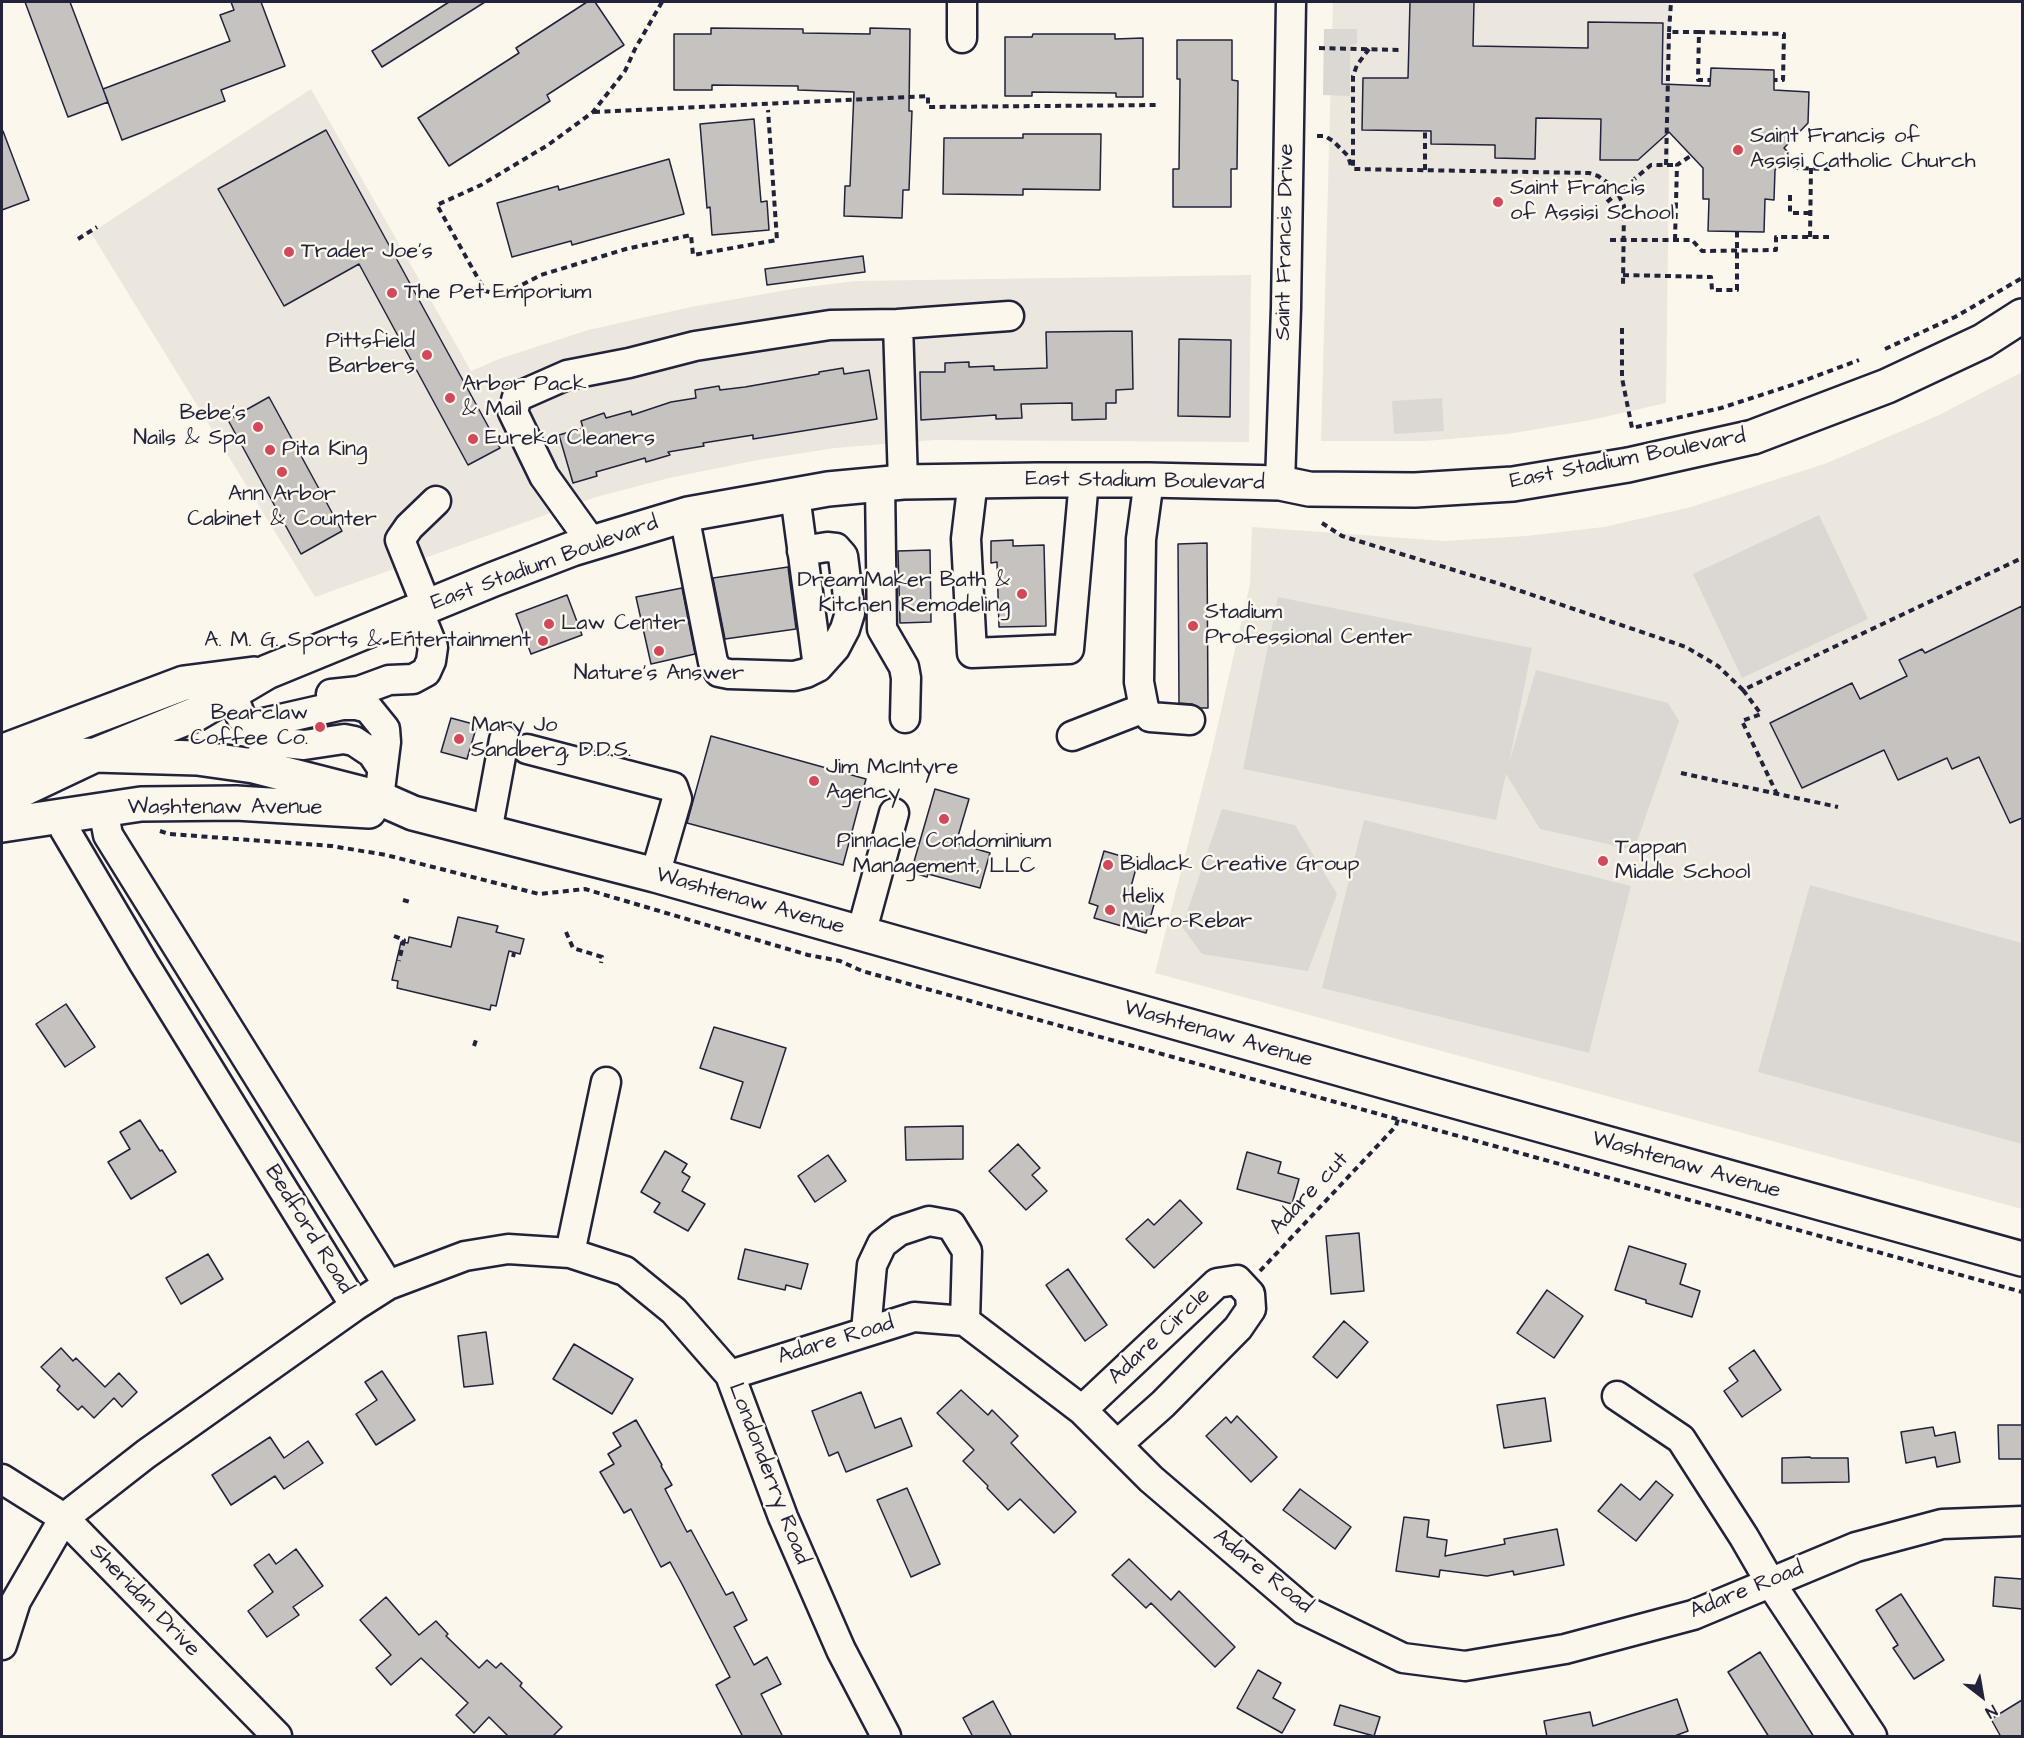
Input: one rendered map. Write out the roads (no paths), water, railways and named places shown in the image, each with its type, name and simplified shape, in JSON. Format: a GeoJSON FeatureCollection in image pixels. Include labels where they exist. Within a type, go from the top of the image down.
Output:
{"type":"FeatureCollection","features":[{"type":"Feature","properties":{"kind":"main road","name":"East Stadium Boulevard"},"geometry":{"type":"LineString","coordinates":[[2,799],[95,755],[196,714],[267,672],[505,575],[592,543],[684,515],[828,489],[891,483],[973,480],[1149,480],[1280,483],[1309,489],[1415,490],[1524,482],[1660,458],[1753,437],[1887,386],[1983,341],[2022,316]]}},
{"type":"Feature","properties":{"kind":"main road","name":"East Stadium Boulevard"},"geometry":{"type":"LineString","coordinates":[[2,752],[184,683],[267,672]]}},
{"type":"Feature","properties":{"kind":"main road","name":"Washtenaw Avenue"},"geometry":{"type":"LineString","coordinates":[[2,764],[53,756],[196,758],[380,783],[413,813]]}},
{"type":"Feature","properties":{"kind":"main road","name":"Washtenaw Avenue"},"geometry":{"type":"LineString","coordinates":[[2,825],[141,804],[236,804],[413,813],[655,875],[2022,1259]]}},
{"type":"Feature","properties":{"kind":"street"},"geometry":{"type":"LineString","coordinates":[[962,2],[962,38]]}},
{"type":"Feature","properties":{"kind":"street","name":"Saint Francis Drive"},"geometry":{"type":"LineString","coordinates":[[1280,483],[1291,2]]}},
{"type":"Feature","properties":{"kind":"street"},"geometry":{"type":"LineString","coordinates":[[592,543],[544,476],[513,412],[517,397],[567,375],[629,363],[695,346],[830,325],[898,324],[1009,316]]}},
{"type":"Feature","properties":{"kind":"street"},"geometry":{"type":"LineString","coordinates":[[898,324],[882,629],[904,667],[905,718]]}},
{"type":"Feature","properties":{"kind":"street"},"geometry":{"type":"LineString","coordinates":[[973,480],[966,539],[972,653],[1069,649],[1084,480]]}},
{"type":"Feature","properties":{"kind":"street"},"geometry":{"type":"LineString","coordinates":[[1149,480],[1141,539],[1139,682],[1144,708],[1150,717],[1190,720]]}},
{"type":"Feature","properties":{"kind":"street"},"geometry":{"type":"LineString","coordinates":[[795,495],[818,667]]}},
{"type":"Feature","properties":{"kind":"street"},"geometry":{"type":"LineString","coordinates":[[333,708],[359,691],[389,680],[413,679],[426,672],[431,661],[433,647],[423,608],[400,540],[409,527],[436,501]]}},
{"type":"Feature","properties":{"kind":"street"},"geometry":{"type":"LineString","coordinates":[[684,515],[713,662],[719,672],[794,676],[818,667],[835,648],[850,613],[843,556],[836,548],[802,551]]}},
{"type":"Feature","properties":{"kind":"street"},"geometry":{"type":"LineString","coordinates":[[261,725],[311,699],[338,692],[359,691]]}},
{"type":"Feature","properties":{"kind":"street"},"geometry":{"type":"LineString","coordinates":[[232,693],[241,717],[250,726],[333,708],[356,705],[368,708],[385,729],[380,783]]}},
{"type":"Feature","properties":{"kind":"street"},"geometry":{"type":"LineString","coordinates":[[1071,736],[1144,708]]}},
{"type":"Feature","properties":{"kind":"street"},"geometry":{"type":"LineString","coordinates":[[254,766],[266,748],[275,742],[304,745],[344,739],[354,741],[372,753],[380,783]]}},
{"type":"Feature","properties":{"kind":"street"},"geometry":{"type":"LineString","coordinates":[[487,832],[516,745],[673,787],[677,800],[655,875]]}},
{"type":"Feature","properties":{"kind":"street","name":"Bedford Road"},"geometry":{"type":"LineString","coordinates":[[103,809],[108,835],[388,1285]]}},
{"type":"Feature","properties":{"kind":"street"},"geometry":{"type":"LineString","coordinates":[[861,934],[894,813]]}},
{"type":"Feature","properties":{"kind":"street","name":"Bedford Road"},"geometry":{"type":"LineString","coordinates":[[2,1645],[16,1601],[64,1518],[146,1454],[355,1306],[177,1018],[65,830],[59,815]]}},
{"type":"Feature","properties":{"kind":"street"},"geometry":{"type":"LineString","coordinates":[[177,1018],[209,998]]}},
{"type":"Feature","properties":{"kind":"street"},"geometry":{"type":"LineString","coordinates":[[570,1252],[606,1082]]}},
{"type":"Feature","properties":{"kind":"street"},"geometry":{"type":"LineString","coordinates":[[866,1331],[872,1265],[882,1244],[899,1231],[929,1221],[951,1225],[967,1251],[965,1321]]}},
{"type":"Feature","properties":{"kind":"street","name":"Londonderry Road"},"geometry":{"type":"LineString","coordinates":[[355,1306],[388,1285],[412,1274],[465,1256],[508,1249],[570,1252],[626,1271],[674,1311],[730,1375],[792,1537],[841,1650],[886,1737]]}},
{"type":"Feature","properties":{"kind":"street","name":"Adare Circle"},"geometry":{"type":"LineString","coordinates":[[1082,1410],[1217,1283],[1237,1280],[1250,1294],[1251,1309],[1238,1328],[1163,1404],[1118,1444]]}},
{"type":"Feature","properties":{"kind":"street","name":"Adare Road"},"geometry":{"type":"LineString","coordinates":[[730,1375],[914,1317],[965,1321],[1082,1410],[1151,1479],[1304,1610],[1402,1658],[1465,1666],[1565,1649],[1693,1615],[1850,1549],[1942,1524],[2022,1521]]}},
{"type":"Feature","properties":{"kind":"street"},"geometry":{"type":"LineString","coordinates":[[1617,1396],[1681,1439],[1770,1582],[1872,1737]]}},
{"type":"Feature","properties":{"kind":"street","name":"Sheridan Drive"},"geometry":{"type":"LineString","coordinates":[[2,1479],[64,1518],[277,1737]]}},
{"type":"Feature","properties":{"kind":"place","name":"Saint Francis of Assisi Catholic Church"},"geometry":{"type":"Point","coordinates":[1738,150]}},
{"type":"Feature","properties":{"kind":"place","name":"Saint Francis of Assisi School"},"geometry":{"type":"Point","coordinates":[1498,202]}},
{"type":"Feature","properties":{"kind":"place","name":"Trader Joe's"},"geometry":{"type":"Point","coordinates":[289,252]}},
{"type":"Feature","properties":{"kind":"place","name":"The Pet Emporium"},"geometry":{"type":"Point","coordinates":[392,293]}},
{"type":"Feature","properties":{"kind":"place","name":"Pittsfield Barbers"},"geometry":{"type":"Point","coordinates":[427,355]}},
{"type":"Feature","properties":{"kind":"place","name":"Arbor Pack & Mail"},"geometry":{"type":"Point","coordinates":[450,398]}},
{"type":"Feature","properties":{"kind":"place","name":"Bebe's Nails & Spa"},"geometry":{"type":"Point","coordinates":[258,427]}},
{"type":"Feature","properties":{"kind":"place","name":"Eureka Cleaners"},"geometry":{"type":"Point","coordinates":[473,439]}},
{"type":"Feature","properties":{"kind":"place","name":"Pita King"},"geometry":{"type":"Point","coordinates":[270,450]}},
{"type":"Feature","properties":{"kind":"place","name":"Ann Arbor Cabinet & Counter"},"geometry":{"type":"Point","coordinates":[282,472]}},
{"type":"Feature","properties":{"kind":"place","name":"DreamMaker Bath & Kitchen Remodeling"},"geometry":{"type":"Point","coordinates":[1022,594]}},
{"type":"Feature","properties":{"kind":"place","name":"Law Center"},"geometry":{"type":"Point","coordinates":[549,624]}},
{"type":"Feature","properties":{"kind":"place","name":"Stadium Professional Center"},"geometry":{"type":"Point","coordinates":[1193,626]}},
{"type":"Feature","properties":{"kind":"place","name":"A. M. G. Sports & Entertainment"},"geometry":{"type":"Point","coordinates":[543,641]}},
{"type":"Feature","properties":{"kind":"place","name":"Nature's Answer"},"geometry":{"type":"Point","coordinates":[659,651]}},
{"type":"Feature","properties":{"kind":"place","name":"Bearclaw Coffee Co."},"geometry":{"type":"Point","coordinates":[320,727]}},
{"type":"Feature","properties":{"kind":"place","name":"Mary Jo Sandberg, D.D.S."},"geometry":{"type":"Point","coordinates":[459,739]}},
{"type":"Feature","properties":{"kind":"place","name":"Jim McIntyre Agency"},"geometry":{"type":"Point","coordinates":[814,781]}},
{"type":"Feature","properties":{"kind":"place","name":"Pinnacle Condominium Management, LLC"},"geometry":{"type":"Point","coordinates":[944,819]}},
{"type":"Feature","properties":{"kind":"place","name":"Tappan Middle School"},"geometry":{"type":"Point","coordinates":[1603,861]}},
{"type":"Feature","properties":{"kind":"place","name":"Bidlack Creative Group"},"geometry":{"type":"Point","coordinates":[1108,865]}},
{"type":"Feature","properties":{"kind":"place","name":"Helix Micro-Rebar"},"geometry":{"type":"Point","coordinates":[1110,910]}}]}
